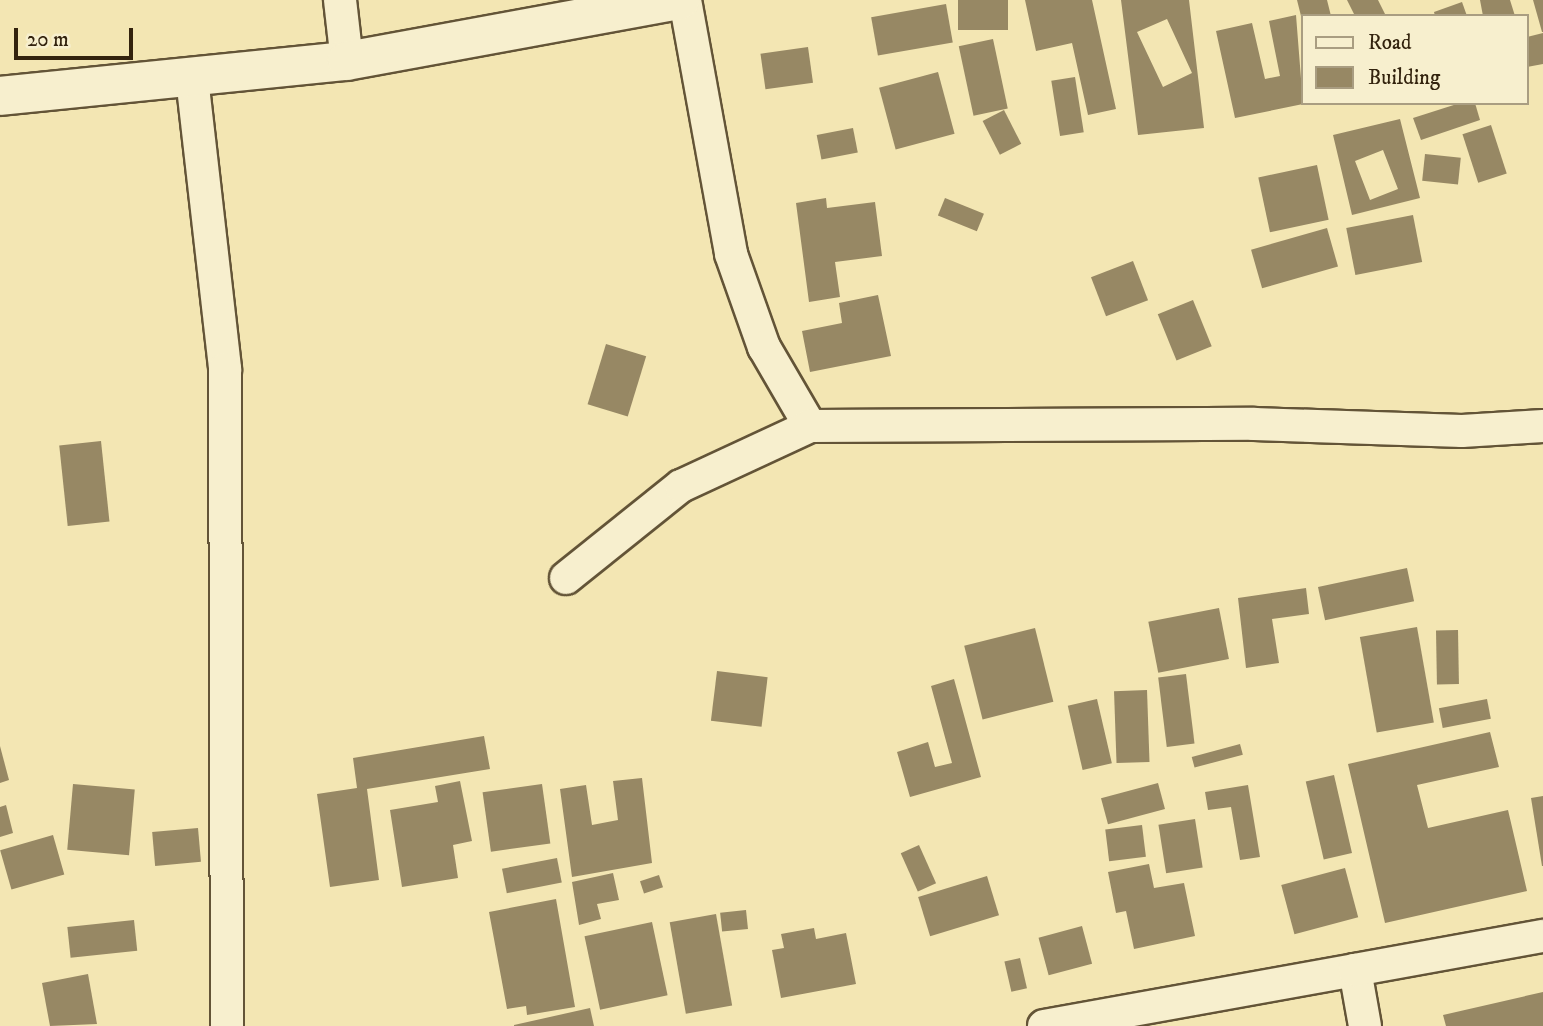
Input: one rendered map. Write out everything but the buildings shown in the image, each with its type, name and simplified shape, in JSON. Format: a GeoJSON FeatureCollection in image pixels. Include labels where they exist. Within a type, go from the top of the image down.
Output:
{"type":"FeatureCollection","features":[{"type":"Feature","properties":{"kind":"street"},"geometry":{"type":"LineString","coordinates":[[340,0],[347,61]]}},
{"type":"Feature","properties":{"kind":"street"},"geometry":{"type":"LineString","coordinates":[[0,96],[347,61],[680,0]]}},
{"type":"Feature","properties":{"kind":"street"},"geometry":{"type":"LineString","coordinates":[[685,0],[731,254],[764,347],[810,426]]}},
{"type":"Feature","properties":{"kind":"street"},"geometry":{"type":"LineString","coordinates":[[192,78],[225,369],[227,1026]]}},
{"type":"Feature","properties":{"kind":"street"},"geometry":{"type":"LineString","coordinates":[[566,578],[681,486],[810,426],[1254,424],[1462,431],[1543,426]]}},
{"type":"Feature","properties":{"kind":"street"},"geometry":{"type":"LineString","coordinates":[[1044,1026],[1543,936]]}},
{"type":"Feature","properties":{"kind":"street"},"geometry":{"type":"LineString","coordinates":[[1355,970],[1364,1026]]}}]}
